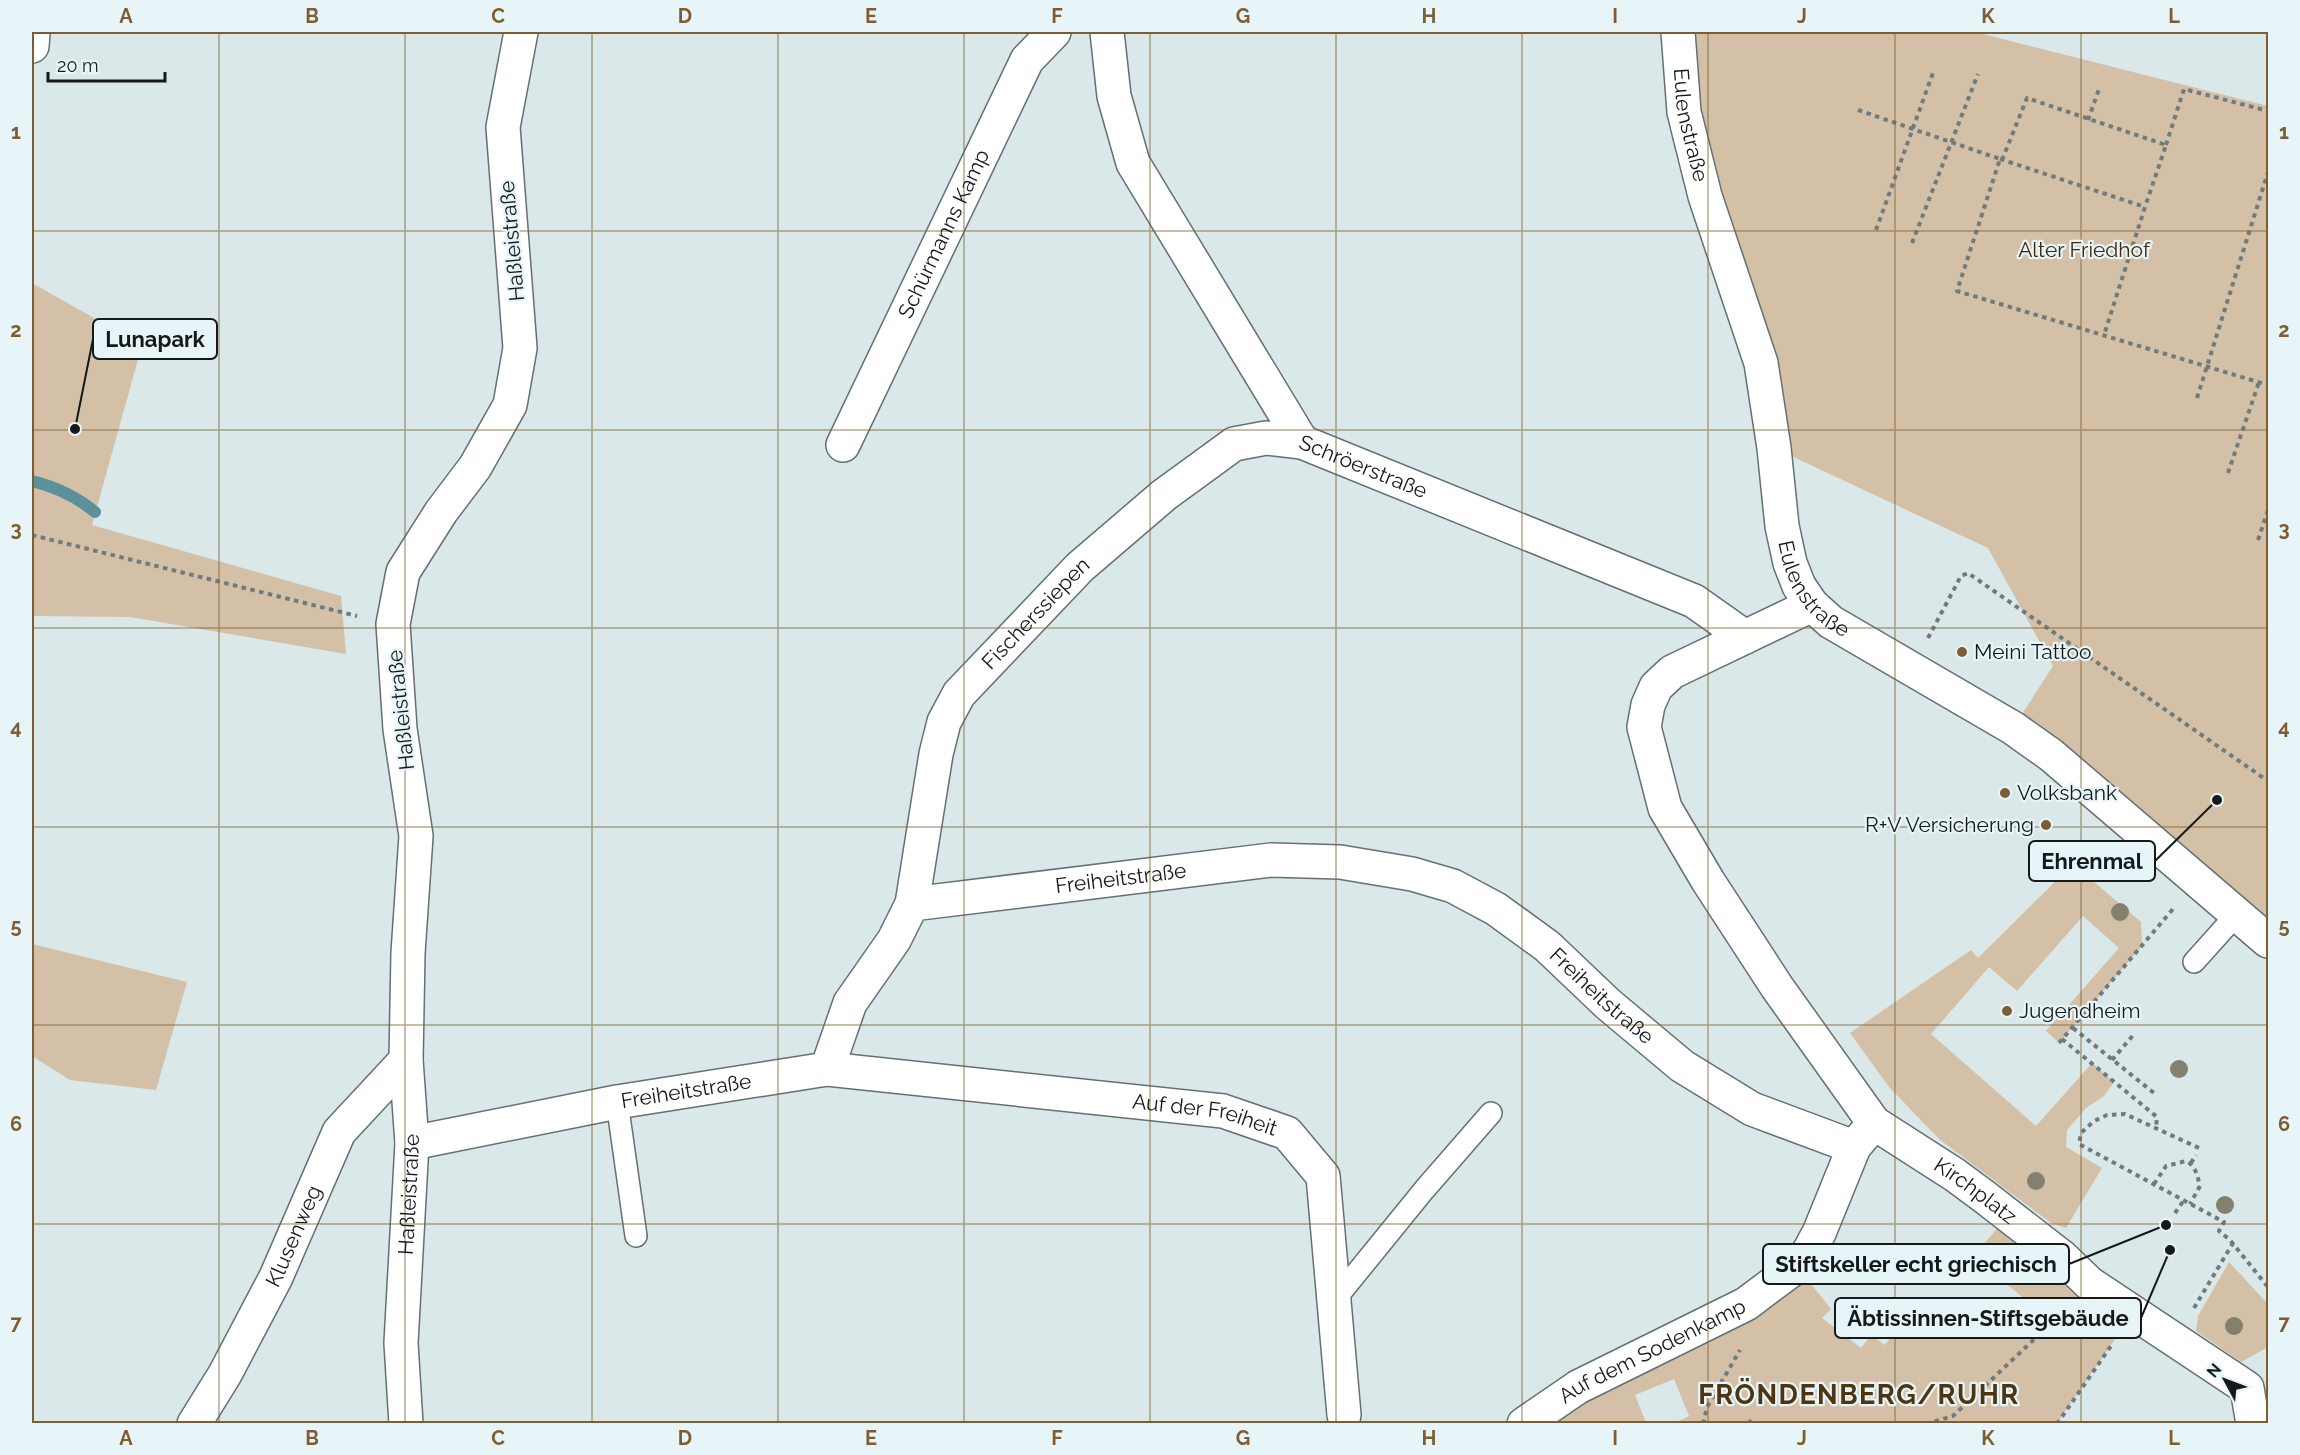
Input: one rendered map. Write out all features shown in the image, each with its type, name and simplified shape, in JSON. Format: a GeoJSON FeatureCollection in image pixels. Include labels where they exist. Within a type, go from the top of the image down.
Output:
{"type":"FeatureCollection","features":[{"type":"Feature","properties":{"kind":"street"},"geometry":{"type":"LineString","coordinates":[[32,46],[33,32]]}},
{"type":"Feature","properties":{"kind":"street","name":"Haßleistraße"},"geometry":{"type":"LineString","coordinates":[[406,1424],[401,1343],[412,1143],[406,1060],[408,953],[416,836],[400,729],[393,624],[403,572],[441,512],[475,467],[510,405],[520,348],[503,127],[521,32]]}},
{"type":"Feature","properties":{"kind":"street","name":"Schürmanns Kamp"},"geometry":{"type":"LineString","coordinates":[[843,445],[1027,60],[1054,32]]}},
{"type":"Feature","properties":{"kind":"street","name":"Schröerstraße"},"geometry":{"type":"LineString","coordinates":[[1107,32],[1114,96],[1133,163],[1302,442],[1694,601],[1745,637]]}},
{"type":"Feature","properties":{"kind":"street","name":"Eulenstraße"},"geometry":{"type":"LineString","coordinates":[[1678,32],[1684,112],[1706,196],[1761,363],[1774,448],[1782,526],[1799,586],[1812,605],[1831,622],[2013,728],[2051,755],[2268,941]]}},
{"type":"Feature","properties":{"kind":"street","name":"Fischerssiepen"},"geometry":{"type":"LineString","coordinates":[[912,904],[936,754],[944,722],[959,694],[1080,567],[1164,495],[1234,444],[1266,438],[1302,442]]}},
{"type":"Feature","properties":{"kind":"street"},"geometry":{"type":"LineString","coordinates":[[1812,605],[1671,672],[1656,687],[1648,705],[1644,727],[1665,808],[1708,882],[1777,987],[1864,1135]]}},
{"type":"Feature","properties":{"kind":"street","name":"Freiheitstraße"},"geometry":{"type":"LineString","coordinates":[[912,904],[1271,860],[1340,862],[1412,874],[1453,885],[1496,909],[1548,946],[1608,1004],[1692,1072],[1752,1109],[1864,1135]]}},
{"type":"Feature","properties":{"kind":"street"},"geometry":{"type":"LineString","coordinates":[[827,1069],[850,1003],[894,940],[912,904]]}},
{"type":"Feature","properties":{"kind":"street","name":"Klusenweg"},"geometry":{"type":"LineString","coordinates":[[194,1424],[225,1374],[276,1277],[339,1132],[406,1060]]}},
{"type":"Feature","properties":{"kind":"street","name":"Freiheitstraße"},"geometry":{"type":"LineString","coordinates":[[412,1143],[617,1102],[827,1069]]}},
{"type":"Feature","properties":{"kind":"street","name":"Auf der Freiheit"},"geometry":{"type":"LineString","coordinates":[[827,1069],[1223,1111],[1287,1133],[1323,1176],[1344,1414]]}},
{"type":"Feature","properties":{"kind":"street","name":"Auf dem Sodenkamp"},"geometry":{"type":"LineString","coordinates":[[1524,1424],[1578,1387],[1746,1304],[1790,1271],[1808,1253],[1819,1233],[1864,1135]]}},
{"type":"Feature","properties":{"kind":"street","name":"Kirchplatz"},"geometry":{"type":"LineString","coordinates":[[1864,1135],[1955,1175],[2062,1257],[2089,1283],[2258,1385],[2253,1424]]}},
{"type":"Feature","properties":{"kind":"lane"},"geometry":{"type":"LineString","coordinates":[[2194,963],[2237,914]]}},
{"type":"Feature","properties":{"kind":"lane"},"geometry":{"type":"LineString","coordinates":[[617,1102],[636,1236]]}},
{"type":"Feature","properties":{"kind":"lane"},"geometry":{"type":"LineString","coordinates":[[1333,1302],[1424,1190],[1491,1113]]}},
{"type":"Feature","properties":{"kind":"path"},"geometry":{"type":"LineString","coordinates":[[1876,230],[1934,70]]}},
{"type":"Feature","properties":{"kind":"path"},"geometry":{"type":"LineString","coordinates":[[1912,243],[1978,74]]}},
{"type":"Feature","properties":{"kind":"path"},"geometry":{"type":"LineString","coordinates":[[2088,120],[2098,89]]}},
{"type":"Feature","properties":{"kind":"path"},"geometry":{"type":"LineString","coordinates":[[2104,334],[2184,89],[2268,111]]}},
{"type":"Feature","properties":{"kind":"path"},"geometry":{"type":"LineString","coordinates":[[2166,145],[2027,98],[2001,160],[1957,291],[2268,385]]}},
{"type":"Feature","properties":{"kind":"path"},"geometry":{"type":"LineString","coordinates":[[1858,110],[2145,207]]}},
{"type":"Feature","properties":{"kind":"path"},"geometry":{"type":"LineString","coordinates":[[2198,398],[2206,366],[2268,172]]}},
{"type":"Feature","properties":{"kind":"path"},"geometry":{"type":"LineString","coordinates":[[2228,473],[2259,382]]}},
{"type":"Feature","properties":{"kind":"path"},"geometry":{"type":"LineString","coordinates":[[2258,540],[2268,510]]}},
{"type":"Feature","properties":{"kind":"path"},"geometry":{"type":"LineString","coordinates":[[32,535],[393,624]]}},
{"type":"Feature","properties":{"kind":"path"},"geometry":{"type":"LineString","coordinates":[[1912,668],[1961,576],[1968,573],[2268,782]]}},
{"type":"Feature","properties":{"kind":"path"},"geometry":{"type":"LineString","coordinates":[[2156,1128],[2157,1117],[2061,1041],[2197,880]]}},
{"type":"Feature","properties":{"kind":"path"},"geometry":{"type":"LineString","coordinates":[[2073,1028],[2154,1094]]}},
{"type":"Feature","properties":{"kind":"path"},"geometry":{"type":"LineString","coordinates":[[2112,1060],[2134,1033]]}},
{"type":"Feature","properties":{"kind":"path"},"geometry":{"type":"LineString","coordinates":[[2199,1148],[2125,1114],[2108,1115],[2094,1121],[2081,1133],[2079,1144],[2224,1222],[2219,1231],[2233,1243],[2268,1287]]}},
{"type":"Feature","properties":{"kind":"path"},"geometry":{"type":"LineString","coordinates":[[2191,1163],[2196,1155]]}},
{"type":"Feature","properties":{"kind":"path"},"geometry":{"type":"LineString","coordinates":[[2154,1184],[2166,1166],[2186,1161],[2191,1163],[2200,1186],[2190,1204]]}},
{"type":"Feature","properties":{"kind":"path"},"geometry":{"type":"LineString","coordinates":[[2175,1213],[2184,1200]]}},
{"type":"Feature","properties":{"kind":"path"},"geometry":{"type":"LineString","coordinates":[[2214,1272],[2233,1243]]}},
{"type":"Feature","properties":{"kind":"path"},"geometry":{"type":"LineString","coordinates":[[1703,1424],[1707,1407],[1740,1350],[1746,1304]]}},
{"type":"Feature","properties":{"kind":"path"},"geometry":{"type":"LineString","coordinates":[[2057,1424],[2134,1312]]}},
{"type":"Feature","properties":{"kind":"path"},"geometry":{"type":"LineString","coordinates":[[1926,1424],[1953,1416],[2053,1322]]}},
{"type":"Feature","properties":{"kind":"green space","name":"Alter Friedhof"},"geometry":{"type":"Polygon","coordinates":[[[1678,32],[1975,32],[2268,106],[2268,941],[2013,728],[2053,666],[1988,548],[1774,448],[1678,32]]]}},
{"type":"Feature","properties":{"kind":"green space"},"geometry":{"type":"Polygon","coordinates":[[[32,283],[142,345],[92,525],[341,596],[346,654],[130,617],[32,616],[32,283]]]}},
{"type":"Feature","properties":{"kind":"green space"},"geometry":{"type":"Polygon","coordinates":[[[2073,864],[2141,922],[2142,946],[2059,1043],[2046,1031],[2119,948],[2083,916],[2017,991],[1989,967],[1931,1034],[2036,1126],[2092,1063],[2114,1082],[2104,1096],[2086,1108],[2067,1130],[2066,1147],[2102,1168],[2066,1228],[2051,1223],[1939,1139],[1889,1087],[1850,1033],[1971,950],[1978,958],[2073,864]]]}},
{"type":"Feature","properties":{"kind":"green space"},"geometry":{"type":"Polygon","coordinates":[[[32,944],[187,982],[156,1090],[70,1080],[32,1056],[32,944]]]}},
{"type":"Feature","properties":{"kind":"green space"},"geometry":{"type":"Polygon","coordinates":[[[2001,1224],[2134,1312],[2057,1423],[1675,1423],[1689,1416],[1674,1379],[1635,1395],[1646,1423],[1524,1424],[1796,1265],[1831,1309],[1822,1318],[1861,1348],[1871,1335],[1885,1345],[1900,1324],[1903,1323],[1913,1328],[1927,1313],[1952,1333],[1979,1301],[2011,1330],[2032,1305],[1978,1261],[1969,1271],[1964,1267],[2001,1224]]]}},
{"type":"Feature","properties":{"kind":"green space"},"geometry":{"type":"Polygon","coordinates":[[[2229,1262],[2268,1304],[2268,1347],[2241,1362],[2196,1331],[2198,1316],[2229,1262]]]}},
{"type":"Feature","properties":{"kind":"waterway"},"geometry":{"type":"LineString","coordinates":[[32,481],[65,493],[81,501],[95,512]]}},
{"type":"Feature","properties":{"kind":"place","name":"Lunapark"},"geometry":{"type":"Point","coordinates":[75,429]}},
{"type":"Feature","properties":{"kind":"place","name":"Meini Tattoo"},"geometry":{"type":"Point","coordinates":[1962,652]}},
{"type":"Feature","properties":{"kind":"place","name":"Volksbank"},"geometry":{"type":"Point","coordinates":[2005,793]}},
{"type":"Feature","properties":{"kind":"place","name":"Ehrenmal"},"geometry":{"type":"Point","coordinates":[2217,800]}},
{"type":"Feature","properties":{"kind":"place","name":"R+V Versicherung"},"geometry":{"type":"Point","coordinates":[2046,825]}},
{"type":"Feature","properties":{"kind":"place","name":"Jugendheim"},"geometry":{"type":"Point","coordinates":[2007,1011]}},
{"type":"Feature","properties":{"kind":"place","name":"Stiftskeller echt griechisch"},"geometry":{"type":"Point","coordinates":[2166,1225]}},
{"type":"Feature","properties":{"kind":"place","name":"Äbtissinnen-Stiftsgebäude"},"geometry":{"type":"Point","coordinates":[2170,1250]}},
{"type":"Feature","properties":{"kind":"district","name":"FRÖNDENBERG/RUHR"},"geometry":{"type":"Point","coordinates":[1859,1395]}}]}
